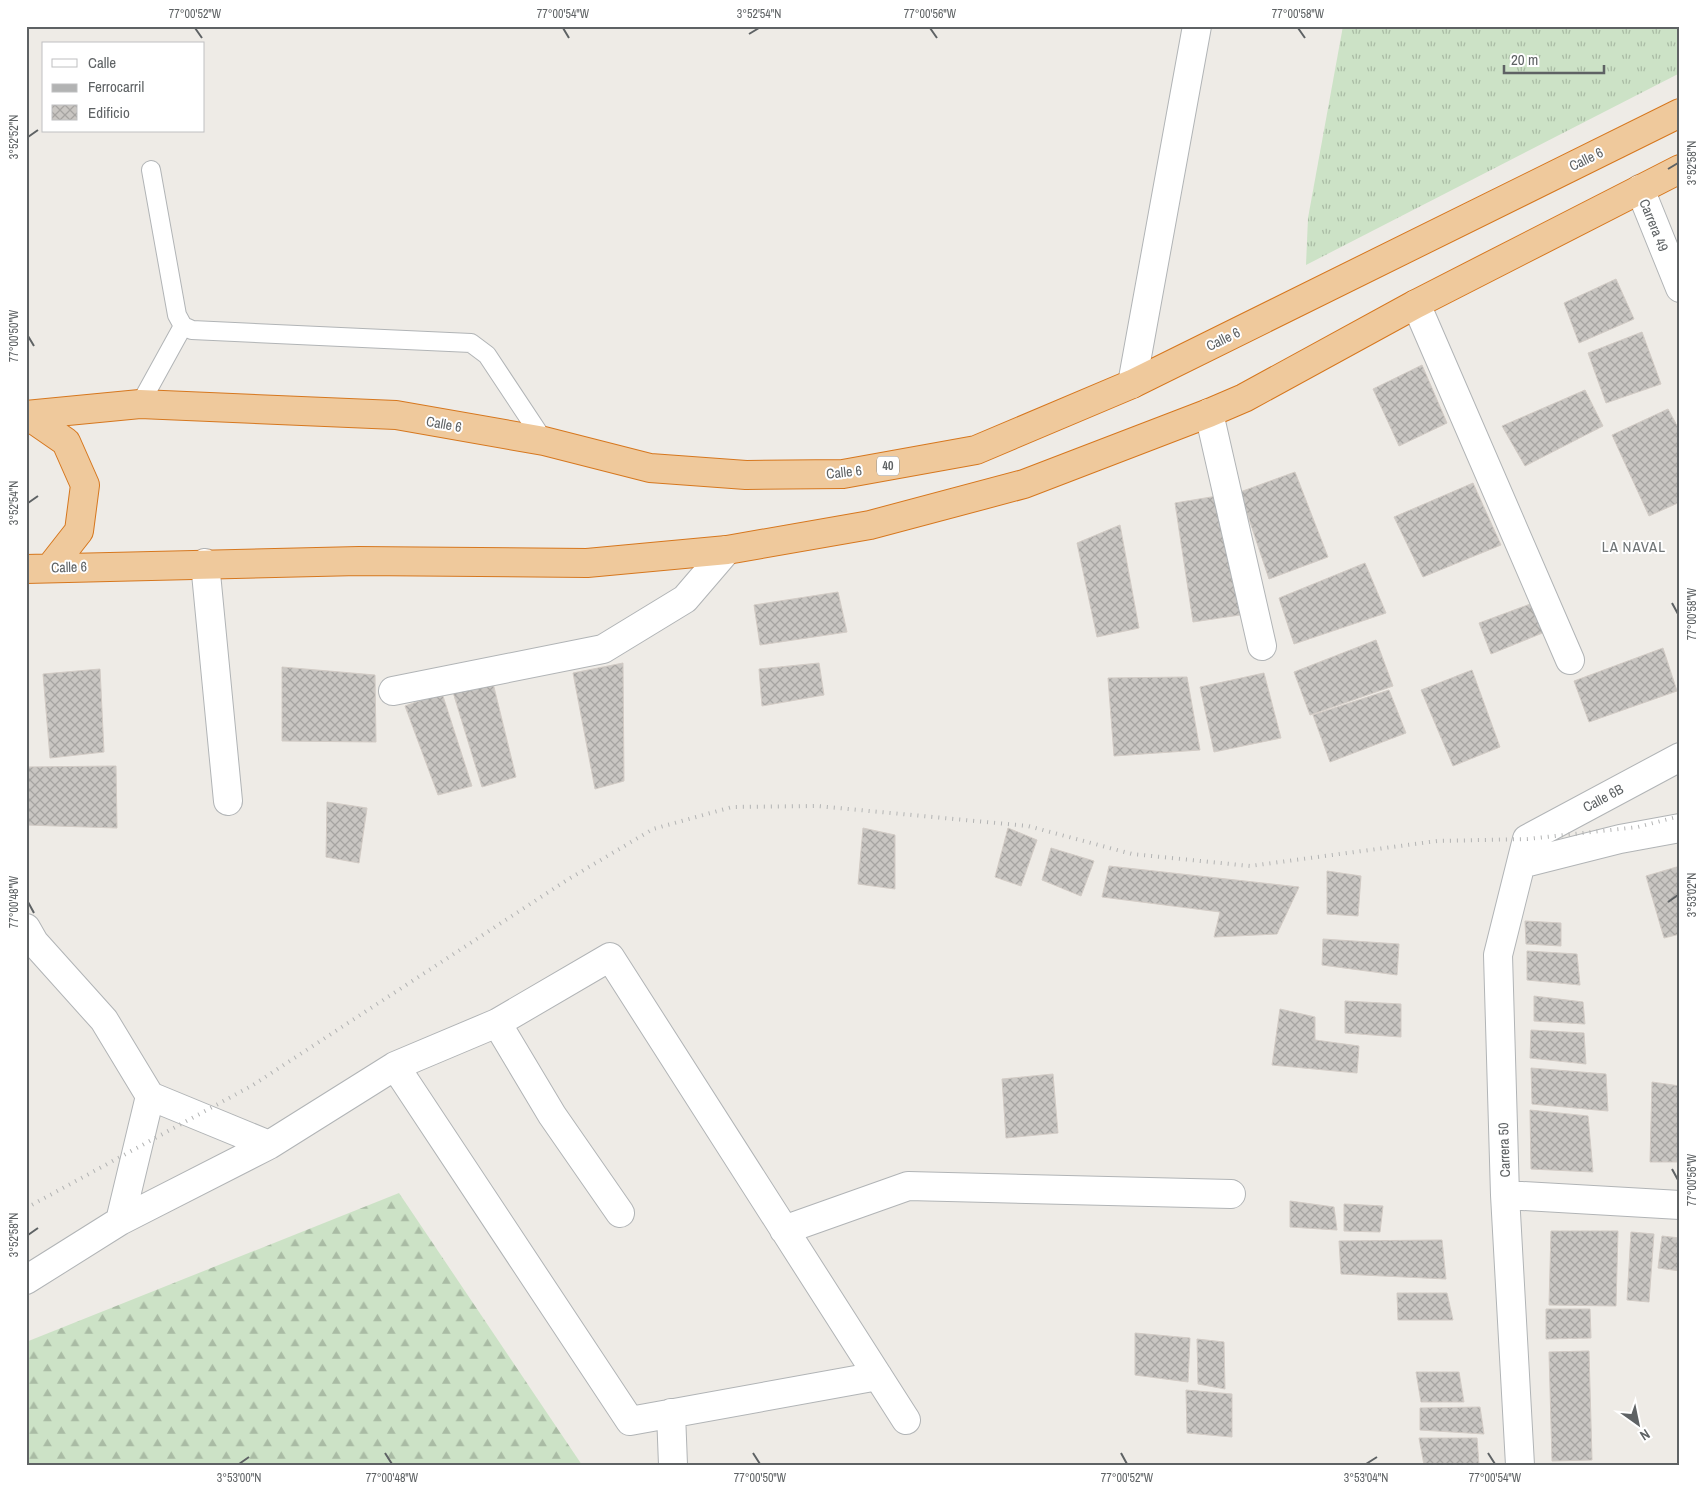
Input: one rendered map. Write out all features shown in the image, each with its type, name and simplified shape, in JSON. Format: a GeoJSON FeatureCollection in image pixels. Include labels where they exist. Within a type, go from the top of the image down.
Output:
{"type":"FeatureCollection","features":[{"type":"Feature","properties":{"kind":"highway","name":"Calle 6"},"geometry":{"type":"LineString","coordinates":[[27,415],[140,404],[396,415],[544,441],[650,468],[746,475],[843,474],[976,450],[1132,384],[1680,113]]}},
{"type":"Feature","properties":{"kind":"highway","name":"Calle 6"},"geometry":{"type":"LineString","coordinates":[[38,568],[359,561],[587,563],[727,550],[870,525],[1024,484],[1210,413],[1244,398],[1416,304],[1680,169]]}},
{"type":"Feature","properties":{"kind":"highway"},"geometry":{"type":"LineString","coordinates":[[27,415],[66,442],[85,485],[80,531],[38,568]]}},
{"type":"Feature","properties":{"kind":"street"},"geometry":{"type":"LineString","coordinates":[[1132,384],[1197,26]]}},
{"type":"Feature","properties":{"kind":"street","name":"Carrera 49"},"geometry":{"type":"LineString","coordinates":[[1640,189],[1680,288]]}},
{"type":"Feature","properties":{"kind":"street"},"geometry":{"type":"LineString","coordinates":[[1416,304],[1570,660]]}},
{"type":"Feature","properties":{"kind":"street"},"geometry":{"type":"LineString","coordinates":[[1210,413],[1262,646]]}},
{"type":"Feature","properties":{"kind":"street"},"geometry":{"type":"LineString","coordinates":[[393,691],[602,649],[685,599],[727,550]]}},
{"type":"Feature","properties":{"kind":"street"},"geometry":{"type":"LineString","coordinates":[[205,563],[228,801]]}},
{"type":"Feature","properties":{"kind":"street","name":"Calle 6B"},"geometry":{"type":"LineString","coordinates":[[1524,851],[1680,757]]}},
{"type":"Feature","properties":{"kind":"street"},"geometry":{"type":"LineString","coordinates":[[1524,851],[1620,839],[1680,828]]}},
{"type":"Feature","properties":{"kind":"street","name":"Carrera 50"},"geometry":{"type":"LineString","coordinates":[[1520,1465],[1505,1195],[1498,955],[1524,851]]}},
{"type":"Feature","properties":{"kind":"street"},"geometry":{"type":"LineString","coordinates":[[26,928],[34,942],[104,1020],[150,1096],[269,1145]]}},
{"type":"Feature","properties":{"kind":"street"},"geometry":{"type":"LineString","coordinates":[[26,1280],[120,1221],[269,1145],[395,1066],[497,1024],[610,957],[906,1420]]}},
{"type":"Feature","properties":{"kind":"street"},"geometry":{"type":"LineString","coordinates":[[497,1024],[552,1115],[620,1213]]}},
{"type":"Feature","properties":{"kind":"street"},"geometry":{"type":"LineString","coordinates":[[395,1066],[630,1421],[878,1376]]}},
{"type":"Feature","properties":{"kind":"street"},"geometry":{"type":"LineString","coordinates":[[120,1221],[150,1096]]}},
{"type":"Feature","properties":{"kind":"street"},"geometry":{"type":"LineString","coordinates":[[784,1230],[908,1186],[1231,1194]]}},
{"type":"Feature","properties":{"kind":"street"},"geometry":{"type":"LineString","coordinates":[[1505,1195],[1680,1206]]}},
{"type":"Feature","properties":{"kind":"street"},"geometry":{"type":"LineString","coordinates":[[671,1413],[673,1465]]}},
{"type":"Feature","properties":{"kind":"lane"},"geometry":{"type":"LineString","coordinates":[[151,170],[177,315],[183,326],[192,330],[471,343],[487,355],[544,441]]}},
{"type":"Feature","properties":{"kind":"lane"},"geometry":{"type":"LineString","coordinates":[[140,404],[183,326]]}},
{"type":"Feature","properties":{"kind":"green space"},"geometry":{"type":"Polygon","coordinates":[[[1343,26],[1680,26],[1680,73],[1306,265],[1308,218],[1343,26]]]}},
{"type":"Feature","properties":{"kind":"green space"},"geometry":{"type":"Polygon","coordinates":[[[399,1193],[582,1465],[26,1465],[26,1342],[399,1193]]]}},
{"type":"Feature","properties":{"kind":"building"},"geometry":{"type":"Polygon","coordinates":[[[1616,279],[1634,319],[1579,343],[1564,303],[1616,279]]]}},
{"type":"Feature","properties":{"kind":"building"},"geometry":{"type":"Polygon","coordinates":[[[1642,332],[1661,384],[1606,403],[1588,353],[1642,332]]]}},
{"type":"Feature","properties":{"kind":"building"},"geometry":{"type":"Polygon","coordinates":[[[1422,365],[1447,423],[1399,446],[1373,389],[1422,365]]]}},
{"type":"Feature","properties":{"kind":"building"},"geometry":{"type":"Polygon","coordinates":[[[1585,390],[1603,426],[1525,466],[1502,426],[1585,390]]]}},
{"type":"Feature","properties":{"kind":"building"},"geometry":{"type":"Polygon","coordinates":[[[1668,409],[1680,431],[1680,502],[1649,516],[1612,435],[1668,409]]]}},
{"type":"Feature","properties":{"kind":"building"},"geometry":{"type":"Polygon","coordinates":[[[1295,472],[1328,557],[1269,579],[1240,492],[1295,472]]]}},
{"type":"Feature","properties":{"kind":"building"},"geometry":{"type":"Polygon","coordinates":[[[1473,483],[1501,545],[1423,577],[1394,517],[1473,483]]]}},
{"type":"Feature","properties":{"kind":"building"},"geometry":{"type":"Polygon","coordinates":[[[1217,496],[1240,615],[1193,622],[1175,503],[1217,496]]]}},
{"type":"Feature","properties":{"kind":"building"},"geometry":{"type":"Polygon","coordinates":[[[1120,525],[1139,628],[1097,637],[1077,543],[1120,525]]]}},
{"type":"Feature","properties":{"kind":"building"},"geometry":{"type":"Polygon","coordinates":[[[1365,563],[1386,613],[1294,644],[1279,598],[1365,563]]]}},
{"type":"Feature","properties":{"kind":"building"},"geometry":{"type":"Polygon","coordinates":[[[838,592],[847,632],[760,645],[754,605],[838,592]]]}},
{"type":"Feature","properties":{"kind":"building"},"geometry":{"type":"Polygon","coordinates":[[[1533,603],[1545,632],[1491,654],[1479,623],[1533,603]]]}},
{"type":"Feature","properties":{"kind":"building"},"geometry":{"type":"Polygon","coordinates":[[[1376,640],[1393,686],[1310,715],[1294,672],[1376,640]]]}},
{"type":"Feature","properties":{"kind":"building"},"geometry":{"type":"Polygon","coordinates":[[[1663,648],[1677,691],[1589,722],[1574,681],[1663,648]]]}},
{"type":"Feature","properties":{"kind":"building"},"geometry":{"type":"Polygon","coordinates":[[[623,663],[624,781],[595,789],[573,673],[623,663]]]}},
{"type":"Feature","properties":{"kind":"building"},"geometry":{"type":"Polygon","coordinates":[[[819,663],[824,695],[762,706],[759,669],[819,663]]]}},
{"type":"Feature","properties":{"kind":"building"},"geometry":{"type":"Polygon","coordinates":[[[282,667],[375,675],[376,742],[282,741],[282,667]]]}},
{"type":"Feature","properties":{"kind":"building"},"geometry":{"type":"Polygon","coordinates":[[[100,669],[104,752],[50,758],[43,674],[100,669]]]}},
{"type":"Feature","properties":{"kind":"building"},"geometry":{"type":"Polygon","coordinates":[[[1472,670],[1500,747],[1453,766],[1421,690],[1472,670]]]}},
{"type":"Feature","properties":{"kind":"building"},"geometry":{"type":"Polygon","coordinates":[[[1264,673],[1281,738],[1214,752],[1200,687],[1264,673]]]}},
{"type":"Feature","properties":{"kind":"building"},"geometry":{"type":"Polygon","coordinates":[[[1187,677],[1200,750],[1114,756],[1108,678],[1187,677]]]}},
{"type":"Feature","properties":{"kind":"building"},"geometry":{"type":"Polygon","coordinates":[[[493,683],[516,777],[482,787],[452,689],[493,683]]]}},
{"type":"Feature","properties":{"kind":"building"},"geometry":{"type":"Polygon","coordinates":[[[1389,690],[1406,733],[1330,762],[1313,715],[1389,690]]]}},
{"type":"Feature","properties":{"kind":"building"},"geometry":{"type":"Polygon","coordinates":[[[442,693],[472,786],[438,795],[405,706],[442,693]]]}},
{"type":"Feature","properties":{"kind":"building"},"geometry":{"type":"Polygon","coordinates":[[[116,766],[117,828],[26,825],[26,767],[116,766]]]}},
{"type":"Feature","properties":{"kind":"building"},"geometry":{"type":"Polygon","coordinates":[[[327,802],[367,808],[359,863],[326,857],[327,802]]]}},
{"type":"Feature","properties":{"kind":"building"},"geometry":{"type":"Polygon","coordinates":[[[863,828],[895,835],[895,889],[858,884],[863,828]]]}},
{"type":"Feature","properties":{"kind":"building"},"geometry":{"type":"Polygon","coordinates":[[[1008,828],[1037,840],[1021,886],[995,877],[1008,828]]]}},
{"type":"Feature","properties":{"kind":"building"},"geometry":{"type":"Polygon","coordinates":[[[1051,848],[1094,861],[1081,896],[1042,880],[1051,848]]]}},
{"type":"Feature","properties":{"kind":"building"},"geometry":{"type":"Polygon","coordinates":[[[1109,866],[1299,887],[1277,934],[1214,937],[1220,912],[1102,897],[1109,866]]]}},
{"type":"Feature","properties":{"kind":"building"},"geometry":{"type":"Polygon","coordinates":[[[1680,866],[1680,934],[1664,938],[1646,876],[1680,866]]]}},
{"type":"Feature","properties":{"kind":"building"},"geometry":{"type":"Polygon","coordinates":[[[1327,871],[1361,876],[1358,916],[1327,914],[1327,871]]]}},
{"type":"Feature","properties":{"kind":"building"},"geometry":{"type":"Polygon","coordinates":[[[1525,921],[1561,923],[1561,946],[1526,944],[1525,921]]]}},
{"type":"Feature","properties":{"kind":"building"},"geometry":{"type":"Polygon","coordinates":[[[1323,939],[1399,944],[1397,975],[1322,965],[1323,939]]]}},
{"type":"Feature","properties":{"kind":"building"},"geometry":{"type":"Polygon","coordinates":[[[1527,951],[1577,954],[1580,985],[1527,980],[1527,951]]]}},
{"type":"Feature","properties":{"kind":"building"},"geometry":{"type":"Polygon","coordinates":[[[1534,996],[1583,1002],[1585,1024],[1534,1021],[1534,996]]]}},
{"type":"Feature","properties":{"kind":"building"},"geometry":{"type":"Polygon","coordinates":[[[1345,1001],[1401,1004],[1401,1037],[1345,1033],[1345,1001]]]}},
{"type":"Feature","properties":{"kind":"building"},"geometry":{"type":"Polygon","coordinates":[[[1280,1009],[1315,1017],[1315,1040],[1359,1046],[1357,1073],[1272,1065],[1280,1009]]]}},
{"type":"Feature","properties":{"kind":"building"},"geometry":{"type":"Polygon","coordinates":[[[1531,1030],[1584,1033],[1586,1064],[1530,1058],[1531,1030]]]}},
{"type":"Feature","properties":{"kind":"building"},"geometry":{"type":"Polygon","coordinates":[[[1531,1068],[1606,1074],[1608,1111],[1532,1104],[1531,1068]]]}},
{"type":"Feature","properties":{"kind":"building"},"geometry":{"type":"Polygon","coordinates":[[[1053,1074],[1058,1133],[1006,1138],[1002,1079],[1053,1074]]]}},
{"type":"Feature","properties":{"kind":"building"},"geometry":{"type":"Polygon","coordinates":[[[1652,1082],[1680,1086],[1680,1162],[1650,1162],[1652,1082]]]}},
{"type":"Feature","properties":{"kind":"building"},"geometry":{"type":"Polygon","coordinates":[[[1530,1110],[1588,1116],[1593,1172],[1531,1169],[1530,1110]]]}},
{"type":"Feature","properties":{"kind":"building"},"geometry":{"type":"Polygon","coordinates":[[[1290,1201],[1334,1207],[1337,1230],[1290,1227],[1290,1201]]]}},
{"type":"Feature","properties":{"kind":"building"},"geometry":{"type":"Polygon","coordinates":[[[1344,1204],[1383,1206],[1380,1232],[1344,1231],[1344,1204]]]}},
{"type":"Feature","properties":{"kind":"building"},"geometry":{"type":"Polygon","coordinates":[[[1551,1231],[1618,1231],[1616,1306],[1549,1305],[1551,1231]]]}},
{"type":"Feature","properties":{"kind":"building"},"geometry":{"type":"Polygon","coordinates":[[[1631,1232],[1654,1234],[1649,1302],[1627,1300],[1631,1232]]]}},
{"type":"Feature","properties":{"kind":"building"},"geometry":{"type":"Polygon","coordinates":[[[1662,1236],[1680,1238],[1680,1271],[1658,1268],[1662,1236]]]}},
{"type":"Feature","properties":{"kind":"building"},"geometry":{"type":"Polygon","coordinates":[[[1442,1240],[1446,1279],[1341,1274],[1339,1241],[1442,1240]]]}},
{"type":"Feature","properties":{"kind":"building"},"geometry":{"type":"Polygon","coordinates":[[[1397,1293],[1447,1293],[1453,1320],[1398,1320],[1397,1293]]]}},
{"type":"Feature","properties":{"kind":"building"},"geometry":{"type":"Polygon","coordinates":[[[1546,1309],[1590,1309],[1591,1338],[1546,1339],[1546,1309]]]}},
{"type":"Feature","properties":{"kind":"building"},"geometry":{"type":"Polygon","coordinates":[[[1135,1333],[1190,1338],[1188,1382],[1135,1375],[1135,1333]]]}},
{"type":"Feature","properties":{"kind":"building"},"geometry":{"type":"Polygon","coordinates":[[[1197,1339],[1224,1342],[1225,1389],[1198,1384],[1197,1339]]]}},
{"type":"Feature","properties":{"kind":"building"},"geometry":{"type":"Polygon","coordinates":[[[1589,1351],[1592,1460],[1552,1461],[1549,1352],[1589,1351]]]}},
{"type":"Feature","properties":{"kind":"building"},"geometry":{"type":"Polygon","coordinates":[[[1416,1372],[1459,1372],[1464,1402],[1421,1402],[1416,1372]]]}},
{"type":"Feature","properties":{"kind":"building"},"geometry":{"type":"Polygon","coordinates":[[[1186,1390],[1232,1394],[1232,1437],[1187,1433],[1186,1390]]]}},
{"type":"Feature","properties":{"kind":"building"},"geometry":{"type":"Polygon","coordinates":[[[1480,1407],[1484,1434],[1420,1430],[1420,1408],[1480,1407]]]}},
{"type":"Feature","properties":{"kind":"building"},"geometry":{"type":"Polygon","coordinates":[[[1419,1438],[1477,1438],[1479,1465],[1424,1465],[1419,1438]]]}},
{"type":"Feature","properties":{"kind":"railway"},"geometry":{"type":"LineString","coordinates":[[26,1208],[253,1085],[567,880],[653,829],[732,807],[817,806],[1028,826],[1132,854],[1250,866],[1437,841],[1527,839],[1638,827],[1680,816]]}},
{"type":"Feature","properties":{"kind":"district","name":"LA NAVAL"},"geometry":{"type":"Point","coordinates":[1634,546]}}]}
